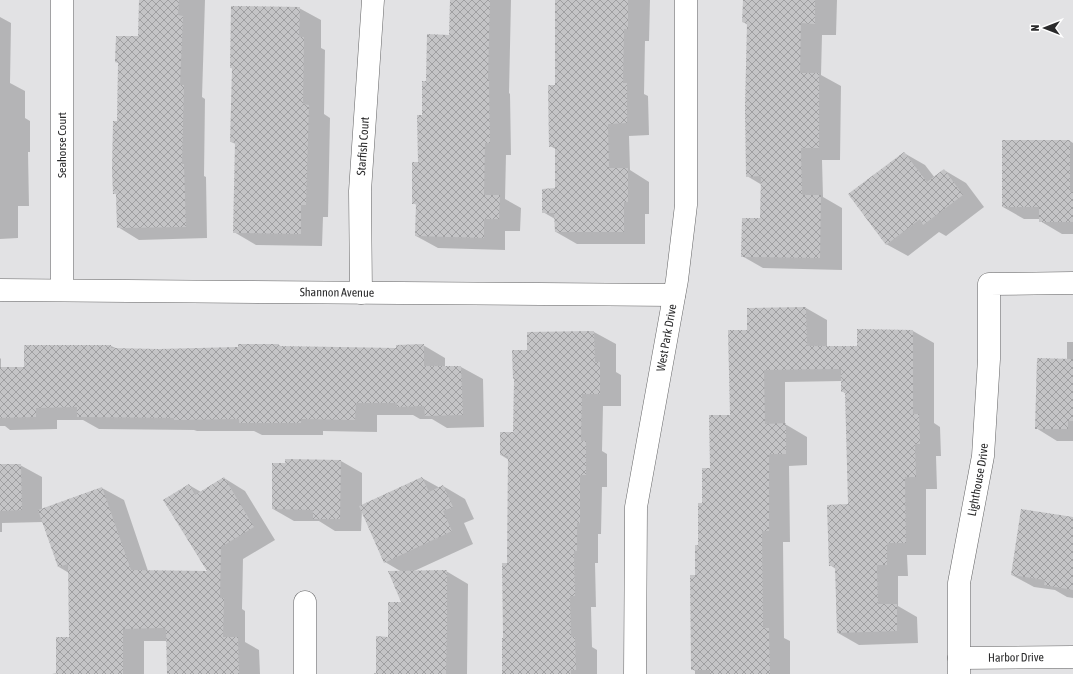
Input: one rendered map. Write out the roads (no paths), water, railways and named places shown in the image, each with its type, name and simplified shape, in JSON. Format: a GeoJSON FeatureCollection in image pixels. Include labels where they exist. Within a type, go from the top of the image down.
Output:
{"type":"FeatureCollection","features":[{"type":"Feature","properties":{"kind":"street","name":"Seahorse Court"},"geometry":{"type":"LineString","coordinates":[[62,0],[62,290]]}},
{"type":"Feature","properties":{"kind":"street","name":"Starfish Court"},"geometry":{"type":"LineString","coordinates":[[361,293],[360,191],[373,0]]}},
{"type":"Feature","properties":{"kind":"street","name":"West Park Drive"},"geometry":{"type":"LineString","coordinates":[[635,674],[636,507],[677,280],[686,205],[686,0]]}},
{"type":"Feature","properties":{"kind":"street","name":"Lighthouse Drive"},"geometry":{"type":"LineString","coordinates":[[959,666],[959,583],[983,456],[989,359],[989,284],[1073,283]]}},
{"type":"Feature","properties":{"kind":"street","name":"Shannon Avenue"},"geometry":{"type":"LineString","coordinates":[[0,290],[674,296]]}},
{"type":"Feature","properties":{"kind":"street"},"geometry":{"type":"LineString","coordinates":[[305,602],[306,674]]}},
{"type":"Feature","properties":{"kind":"street","name":"Harbor Drive"},"geometry":{"type":"LineString","coordinates":[[959,666],[1073,657]]}}]}
